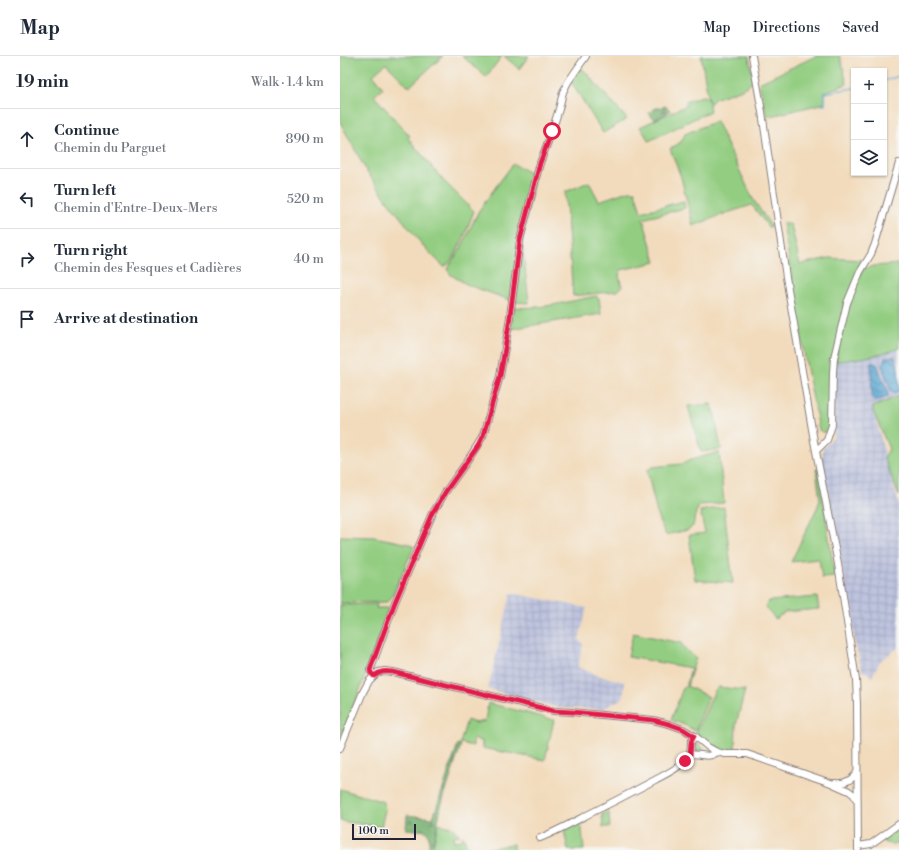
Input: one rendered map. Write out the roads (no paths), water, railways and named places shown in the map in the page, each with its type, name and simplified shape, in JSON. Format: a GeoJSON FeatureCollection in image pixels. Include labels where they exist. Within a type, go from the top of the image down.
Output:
{"type":"FeatureCollection","features":[{"type":"Feature","properties":{"kind":"street"},"geometry":{"type":"LineString","coordinates":[[374,676],[370,670],[395,602],[433,513],[446,491],[478,446],[483,436],[500,376],[509,324],[520,240],[540,163],[563,92],[586,56]]}},
{"type":"Feature","properties":{"kind":"street"},"geometry":{"type":"LineString","coordinates":[[752,56],[763,119],[786,277],[816,451],[838,564],[856,680],[858,848],[872,844],[899,824]]}},
{"type":"Feature","properties":{"kind":"street"},"geometry":{"type":"LineString","coordinates":[[816,451],[827,440],[832,425],[834,358],[847,303],[860,272],[875,244],[899,164]]}},
{"type":"Feature","properties":{"kind":"street"},"geometry":{"type":"LineString","coordinates":[[340,748],[363,692],[378,672],[385,671],[554,711],[653,720],[669,724],[683,729],[717,752],[725,754],[747,754],[832,783],[849,791],[854,795],[857,801]]}},
{"type":"Feature","properties":{"kind":"street"},"geometry":{"type":"LineString","coordinates":[[690,755],[691,742],[694,736]]}},
{"type":"Feature","properties":{"kind":"street"},"geometry":{"type":"LineString","coordinates":[[540,838],[566,827],[678,767],[690,755],[712,756],[717,752]]}},
{"type":"Feature","properties":{"kind":"street"},"geometry":{"type":"LineString","coordinates":[[832,783],[839,784],[846,782],[852,779],[857,772]]}},
{"type":"Feature","properties":{"kind":"street"},"geometry":{"type":"LineString","coordinates":[[846,782],[851,782],[857,786]]}},
{"type":"Feature","properties":{"kind":"street"},"geometry":{"type":"LineString","coordinates":[[841,788],[848,789],[857,786]]}},
{"type":"Feature","properties":{"kind":"water"},"geometry":{"type":"Polygon","coordinates":[[[894,356],[898,368],[899,391],[893,393],[882,366],[885,358],[894,356]]]}},
{"type":"Feature","properties":{"kind":"water"},"geometry":{"type":"Polygon","coordinates":[[[871,363],[877,365],[888,392],[887,397],[876,401],[872,397],[871,363]]]}},
{"type":"Feature","properties":{"kind":"waterway"},"geometry":{"type":"LineString","coordinates":[[887,80],[899,76]]}},
{"type":"Feature","properties":{"kind":"waterway"},"geometry":{"type":"LineString","coordinates":[[822,105],[825,104],[825,93],[851,89]]}}]}
